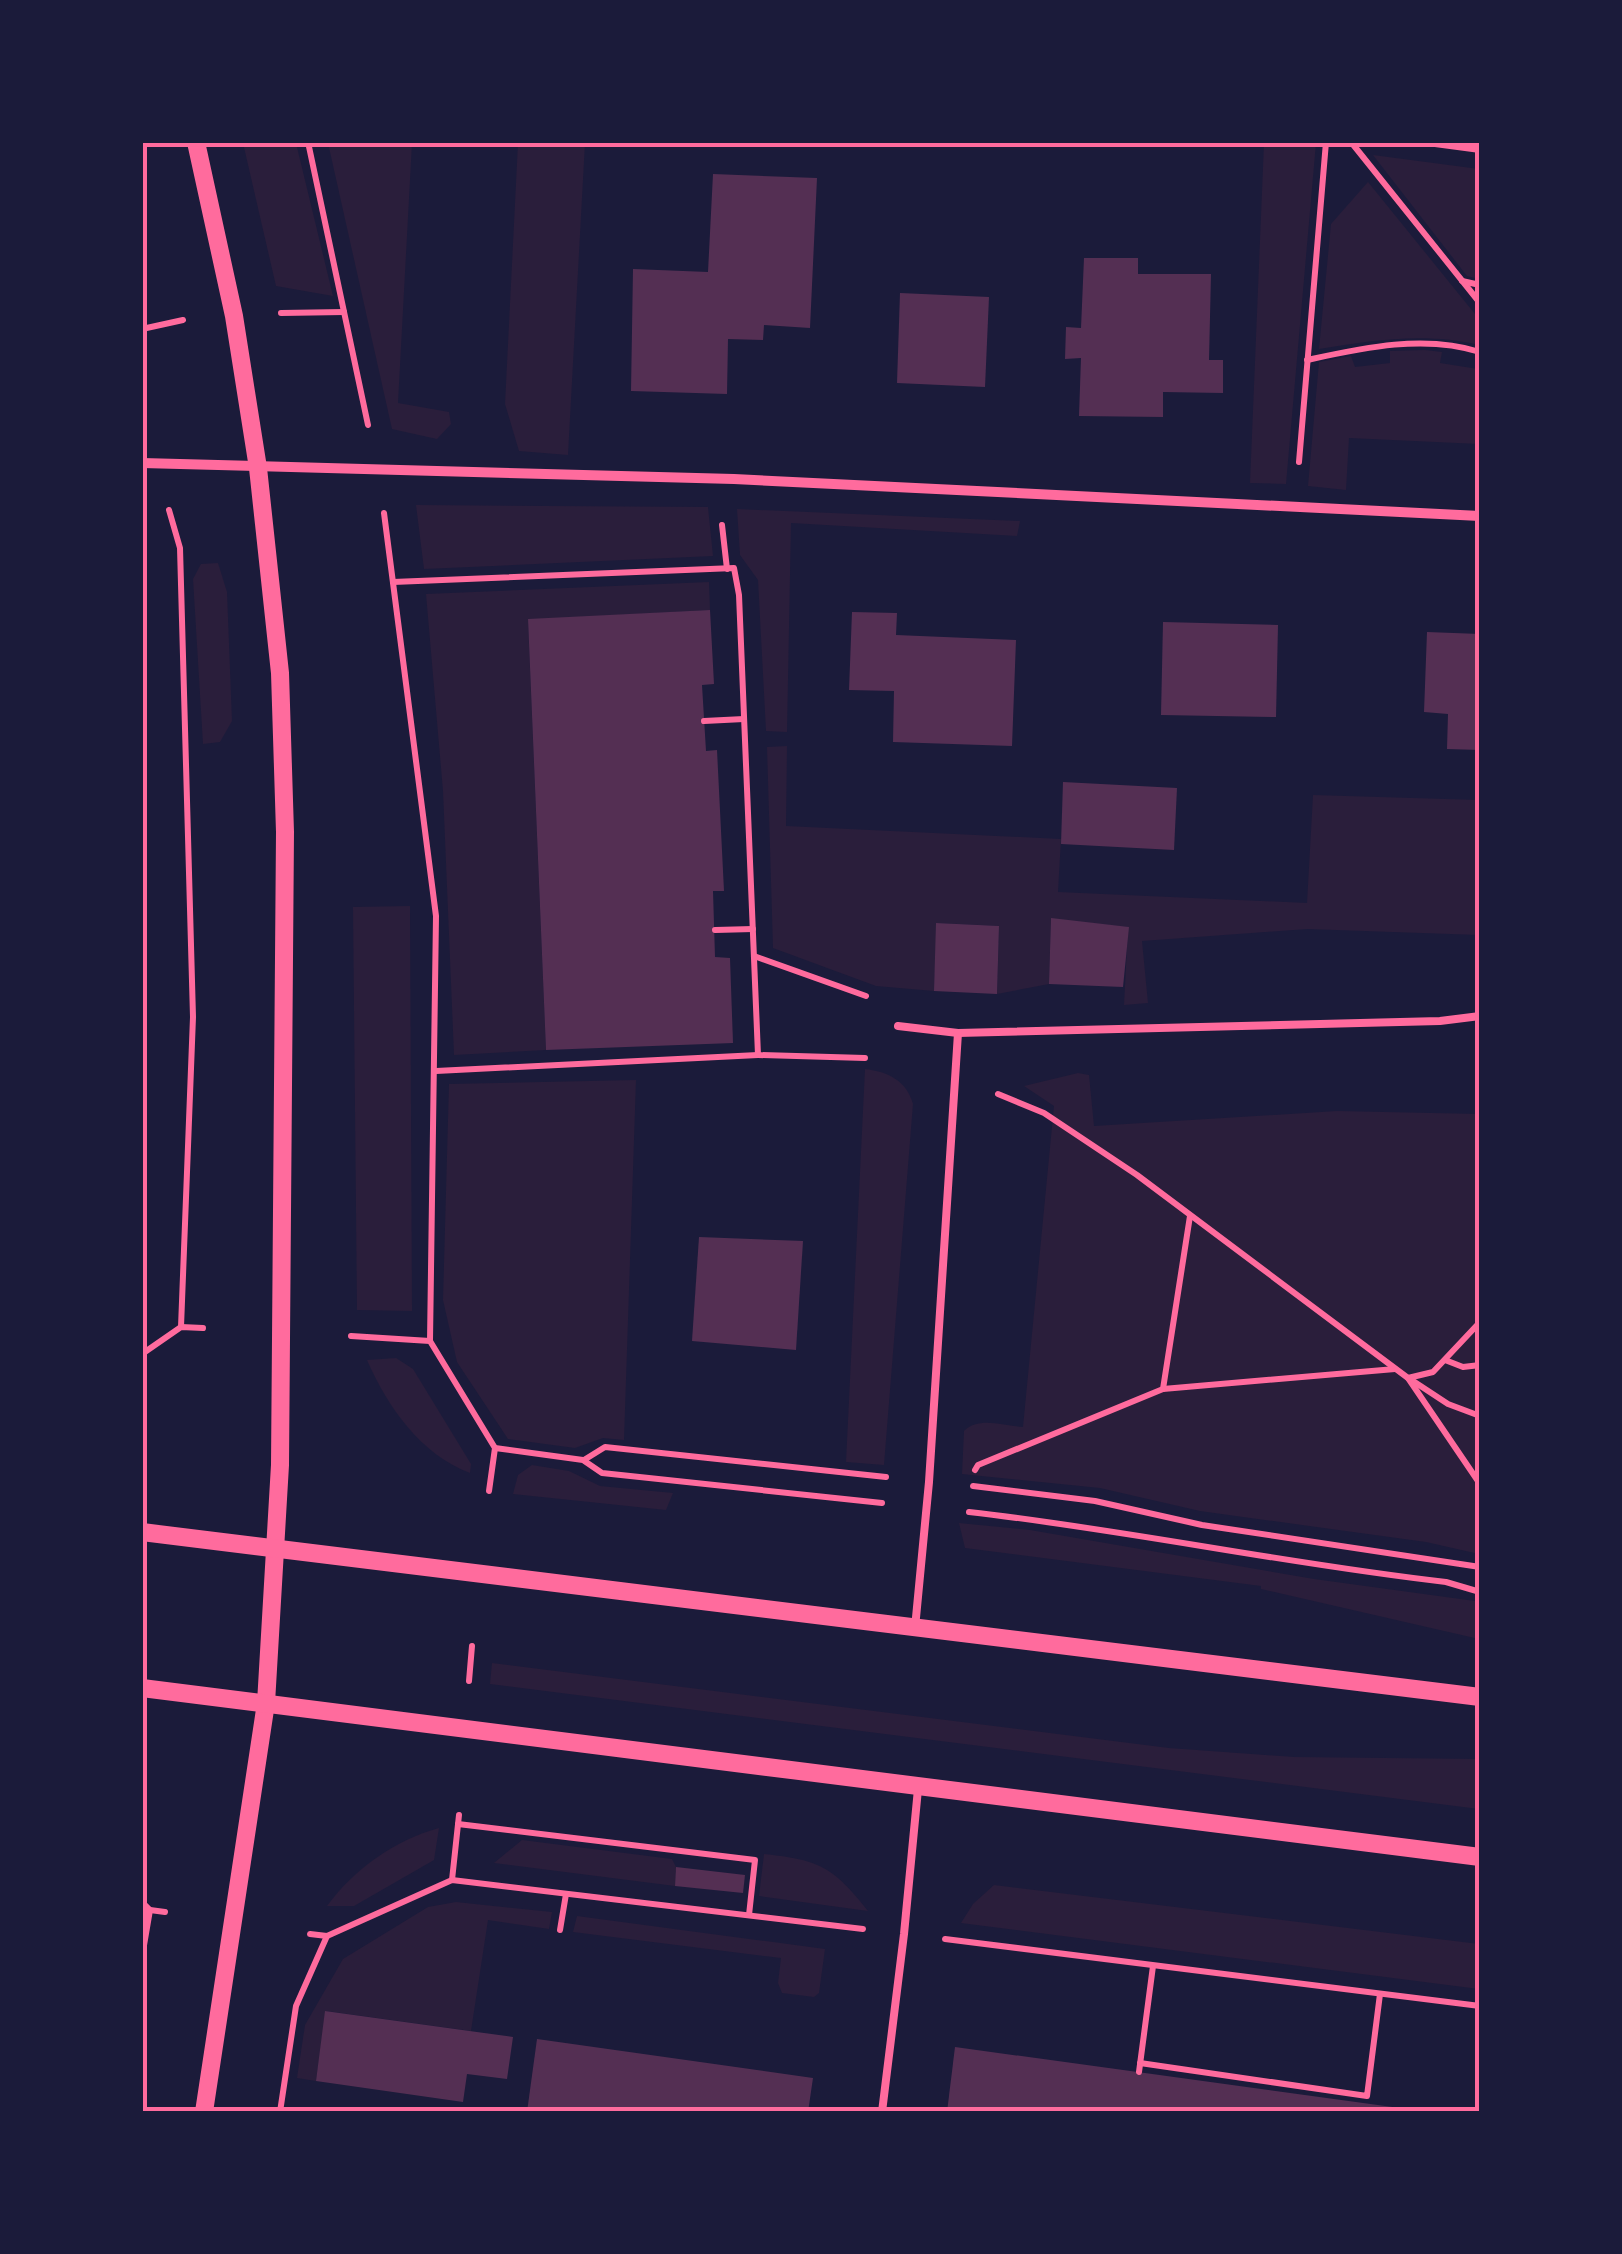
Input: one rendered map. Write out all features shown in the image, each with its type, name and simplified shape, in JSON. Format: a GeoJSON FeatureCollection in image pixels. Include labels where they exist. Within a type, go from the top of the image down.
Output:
{"type":"FeatureCollection","features":[{"type":"Feature","properties":{"kind":"street"},"geometry":{"type":"LineString","coordinates":[[196,142],[234,316],[258,468],[280,672],[284,748],[284,1269],[266,1704],[204,2112]]}},
{"type":"Feature","properties":{"kind":"street"},"geometry":{"type":"LineString","coordinates":[[142,464],[734,479],[1480,516]]}},
{"type":"Feature","properties":{"kind":"street"},"geometry":{"type":"LineString","coordinates":[[142,1532],[1480,1697]]}},
{"type":"Feature","properties":{"kind":"street"},"geometry":{"type":"LineString","coordinates":[[142,1688],[1480,1857]]}},
{"type":"Feature","properties":{"kind":"lane"},"geometry":{"type":"LineString","coordinates":[[898,1026],[958,1034],[1440,1021],[1480,1016]]}},
{"type":"Feature","properties":{"kind":"lane"},"geometry":{"type":"LineString","coordinates":[[914,1628],[929,1482],[958,1034]]}},
{"type":"Feature","properties":{"kind":"lane"},"geometry":{"type":"LineString","coordinates":[[882,2112],[918,1785]]}},
{"type":"Feature","properties":{"kind":"path"},"geometry":{"type":"LineString","coordinates":[[308,142],[369,430]]}},
{"type":"Feature","properties":{"kind":"path"},"geometry":{"type":"LineString","coordinates":[[1295,508],[1326,142]]}},
{"type":"Feature","properties":{"kind":"path"},"geometry":{"type":"LineString","coordinates":[[1351,142],[1480,303]]}},
{"type":"Feature","properties":{"kind":"path"},"geometry":{"type":"LineString","coordinates":[[1420,142],[1480,150]]}},
{"type":"Feature","properties":{"kind":"path"},"geometry":{"type":"LineString","coordinates":[[1462,282],[1480,285]]}},
{"type":"Feature","properties":{"kind":"path"},"geometry":{"type":"LineString","coordinates":[[280,313],[344,312]]}},
{"type":"Feature","properties":{"kind":"path"},"geometry":{"type":"LineString","coordinates":[[142,330],[183,320]]}},
{"type":"Feature","properties":{"kind":"path"},"geometry":{"type":"LineString","coordinates":[[1307,360],[1401,344],[1436,344],[1480,352]]}},
{"type":"Feature","properties":{"kind":"path"},"geometry":{"type":"LineString","coordinates":[[168,506],[180,548],[193,998],[182,1326]]}},
{"type":"Feature","properties":{"kind":"path"},"geometry":{"type":"LineString","coordinates":[[383,507],[436,916],[430,1341],[494,1448],[489,1491]]}},
{"type":"Feature","properties":{"kind":"path"},"geometry":{"type":"LineString","coordinates":[[394,582],[734,568],[739,594],[758,1055]]}},
{"type":"Feature","properties":{"kind":"path"},"geometry":{"type":"LineString","coordinates":[[704,721],[744,719]]}},
{"type":"Feature","properties":{"kind":"path"},"geometry":{"type":"LineString","coordinates":[[715,930],[752,930]]}},
{"type":"Feature","properties":{"kind":"path"},"geometry":{"type":"LineString","coordinates":[[754,956],[883,1002],[898,1026]]}},
{"type":"Feature","properties":{"kind":"path"},"geometry":{"type":"LineString","coordinates":[[436,1071],[758,1055],[865,1058],[956,1076],[1044,1112],[1395,1369],[1448,1404],[1480,1416]]}},
{"type":"Feature","properties":{"kind":"path"},"geometry":{"type":"LineString","coordinates":[[1163,1389],[1190,1216]]}},
{"type":"Feature","properties":{"kind":"path"},"geometry":{"type":"LineString","coordinates":[[1408,1378],[1433,1372],[1480,1322]]}},
{"type":"Feature","properties":{"kind":"path"},"geometry":{"type":"LineString","coordinates":[[142,1354],[182,1326],[203,1328]]}},
{"type":"Feature","properties":{"kind":"path"},"geometry":{"type":"LineString","coordinates":[[351,1336],[430,1341]]}},
{"type":"Feature","properties":{"kind":"path"},"geometry":{"type":"LineString","coordinates":[[1445,1360],[1463,1366],[1480,1365]]}},
{"type":"Feature","properties":{"kind":"path"},"geometry":{"type":"LineString","coordinates":[[1395,1369],[1163,1389],[978,1465],[970,1486],[1095,1501],[1202,1526],[1480,1567]]}},
{"type":"Feature","properties":{"kind":"path"},"geometry":{"type":"LineString","coordinates":[[1408,1378],[1480,1484]]}},
{"type":"Feature","properties":{"kind":"path"},"geometry":{"type":"LineString","coordinates":[[583,1460],[605,1447],[929,1482]]}},
{"type":"Feature","properties":{"kind":"path"},"geometry":{"type":"LineString","coordinates":[[494,1448],[583,1460],[602,1473],[1095,1526],[1211,1549],[1446,1582],[1480,1592]]}},
{"type":"Feature","properties":{"kind":"path"},"geometry":{"type":"LineString","coordinates":[[469,1688],[472,1646]]}},
{"type":"Feature","properties":{"kind":"path"},"geometry":{"type":"LineString","coordinates":[[452,1880],[459,1815]]}},
{"type":"Feature","properties":{"kind":"path"},"geometry":{"type":"LineString","coordinates":[[458,1824],[755,1860],[749,1915]]}},
{"type":"Feature","properties":{"kind":"path"},"geometry":{"type":"LineString","coordinates":[[310,1934],[327,1936],[452,1880],[1480,2006]]}},
{"type":"Feature","properties":{"kind":"path"},"geometry":{"type":"LineString","coordinates":[[560,1930],[566,1894]]}},
{"type":"Feature","properties":{"kind":"path"},"geometry":{"type":"LineString","coordinates":[[142,1902],[150,1910],[165,1912]]}},
{"type":"Feature","properties":{"kind":"path"},"geometry":{"type":"LineString","coordinates":[[142,1957],[150,1910]]}},
{"type":"Feature","properties":{"kind":"path"},"geometry":{"type":"LineString","coordinates":[[280,2112],[296,2006],[327,1936]]}},
{"type":"Feature","properties":{"kind":"path"},"geometry":{"type":"LineString","coordinates":[[1153,1966],[1140,2068],[1367,2096],[1380,1994]]}},
{"type":"Feature","properties":{"kind":"shaded area"},"geometry":{"type":"Polygon","coordinates":[[[243,143],[296,143],[333,296],[276,286],[243,143]]]}},
{"type":"Feature","properties":{"kind":"shaded area"},"geometry":{"type":"Polygon","coordinates":[[[328,143],[412,143],[398,403],[449,412],[451,424],[437,439],[392,429],[328,143]]]}},
{"type":"Feature","properties":{"kind":"shaded area"},"geometry":{"type":"Polygon","coordinates":[[[518,143],[585,143],[568,455],[519,451],[505,404],[518,143]]]}},
{"type":"Feature","properties":{"kind":"shaded area"},"geometry":{"type":"Polygon","coordinates":[[[1264,143],[1316,143],[1286,484],[1250,483],[1264,143]]]}},
{"type":"Feature","properties":{"kind":"shaded area"},"geometry":{"type":"Polygon","coordinates":[[[1373,155],[1479,169],[1479,279],[1467,276],[1373,155]]]}},
{"type":"Feature","properties":{"kind":"shaded area"},"geometry":{"type":"Polygon","coordinates":[[[1368,182],[1479,319],[1479,345],[1419,338],[1319,349],[1331,224],[1368,182]]]}},
{"type":"Feature","properties":{"kind":"shaded area"},"geometry":{"type":"Polygon","coordinates":[[[1390,351],[1442,352],[1440,363],[1478,369],[1479,361],[1479,444],[1349,438],[1346,490],[1308,486],[1319,362],[1351,356],[1355,367],[1390,363],[1390,351]]]}},
{"type":"Feature","properties":{"kind":"shaded area"},"geometry":{"type":"Polygon","coordinates":[[[416,505],[708,507],[713,556],[424,569],[416,505]]]}},
{"type":"Feature","properties":{"kind":"shaded area"},"geometry":{"type":"Polygon","coordinates":[[[737,509],[1020,521],[1017,536],[791,523],[787,732],[766,731],[758,580],[740,555],[737,509]]]}},
{"type":"Feature","properties":{"kind":"shaded area"},"geometry":{"type":"Polygon","coordinates":[[[218,563],[227,592],[232,721],[220,742],[203,744],[193,579],[201,564],[218,563]]]}},
{"type":"Feature","properties":{"kind":"shaded area"},"geometry":{"type":"Polygon","coordinates":[[[709,582],[710,610],[528,620],[546,1050],[454,1055],[443,791],[426,594],[709,582]]]}},
{"type":"Feature","properties":{"kind":"shaded area"},"geometry":{"type":"Polygon","coordinates":[[[787,746],[786,826],[1061,839],[1058,892],[1307,903],[1313,795],[1479,800],[1479,935],[1307,929],[1142,941],[1148,1003],[1124,1005],[1128,927],[1051,919],[1049,984],[997,994],[999,926],[937,923],[934,991],[876,986],[773,948],[767,747],[787,746]]]}},
{"type":"Feature","properties":{"kind":"shaded area"},"geometry":{"type":"Polygon","coordinates":[[[410,906],[412,1311],[357,1310],[353,907],[410,906]]]}},
{"type":"Feature","properties":{"kind":"shaded area"},"geometry":{"type":"Polygon","coordinates":[[[865,1069],[895,1079],[906,1089],[913,1104],[884,1465],[846,1462],[865,1069]]]}},
{"type":"Feature","properties":{"kind":"shaded area"},"geometry":{"type":"Polygon","coordinates":[[[1078,1073],[1089,1075],[1094,1126],[1337,1111],[1479,1114],[1479,1554],[1426,1542],[1200,1511],[1100,1488],[962,1474],[964,1431],[970,1426],[984,1423],[1023,1427],[1054,1106],[1024,1086],[1078,1073]]]}},
{"type":"Feature","properties":{"kind":"shaded area"},"geometry":{"type":"Polygon","coordinates":[[[636,1080],[624,1440],[603,1438],[575,1448],[508,1439],[457,1362],[443,1300],[449,1084],[636,1080]]]}},
{"type":"Feature","properties":{"kind":"shaded area"},"geometry":{"type":"Polygon","coordinates":[[[396,1358],[413,1369],[471,1464],[470,1473],[436,1454],[395,1411],[367,1360],[396,1358]]]}},
{"type":"Feature","properties":{"kind":"shaded area"},"geometry":{"type":"Polygon","coordinates":[[[532,1465],[569,1471],[600,1486],[673,1493],[666,1510],[513,1494],[518,1475],[532,1465]]]}},
{"type":"Feature","properties":{"kind":"shaded area"},"geometry":{"type":"Polygon","coordinates":[[[959,1523],[1030,1530],[1314,1579],[1475,1601],[1479,1603],[1479,1639],[1261,1586],[965,1548],[959,1523]]]}},
{"type":"Feature","properties":{"kind":"shaded area"},"geometry":{"type":"Polygon","coordinates":[[[492,1663],[1169,1748],[1294,1757],[1479,1759],[1479,1809],[490,1684],[492,1663]]]}},
{"type":"Feature","properties":{"kind":"shaded area"},"geometry":{"type":"Polygon","coordinates":[[[439,1828],[434,1860],[354,1906],[327,1906],[377,1858],[407,1840],[439,1828]]]}},
{"type":"Feature","properties":{"kind":"shaded area"},"geometry":{"type":"Polygon","coordinates":[[[522,1840],[672,1859],[676,1867],[675,1886],[494,1863],[522,1840]]]}},
{"type":"Feature","properties":{"kind":"shaded area"},"geometry":{"type":"Polygon","coordinates":[[[764,1854],[799,1859],[824,1868],[845,1884],[868,1911],[759,1896],[764,1854]]]}},
{"type":"Feature","properties":{"kind":"shaded area"},"geometry":{"type":"Polygon","coordinates":[[[994,1885],[1479,1944],[1479,1989],[961,1923],[973,1904],[994,1885]]]}},
{"type":"Feature","properties":{"kind":"shaded area"},"geometry":{"type":"Polygon","coordinates":[[[456,1902],[552,1912],[549,1929],[488,1920],[471,2031],[326,2011],[316,2081],[297,2078],[305,2025],[343,1959],[428,1907],[456,1902]]]}},
{"type":"Feature","properties":{"kind":"shaded area"},"geometry":{"type":"Polygon","coordinates":[[[577,1916],[825,1949],[819,1993],[814,1997],[782,1993],[778,1983],[781,1958],[573,1932],[577,1916]]]}},
{"type":"Feature","properties":{"kind":"building"},"geometry":{"type":"Polygon","coordinates":[[[713,174],[817,178],[810,328],[764,325],[763,340],[728,339],[727,394],[631,391],[633,269],[708,272],[713,174]]]}},
{"type":"Feature","properties":{"kind":"building"},"geometry":{"type":"Polygon","coordinates":[[[1084,258],[1138,258],[1138,274],[1211,274],[1209,360],[1223,360],[1223,393],[1163,392],[1163,417],[1079,416],[1081,358],[1065,359],[1066,327],[1081,328],[1084,258]]]}},
{"type":"Feature","properties":{"kind":"building"},"geometry":{"type":"Polygon","coordinates":[[[900,293],[989,297],[985,387],[897,383],[900,293]]]}},
{"type":"Feature","properties":{"kind":"building"},"geometry":{"type":"Polygon","coordinates":[[[710,610],[714,684],[702,685],[706,751],[717,750],[724,891],[713,891],[715,957],[730,958],[733,1043],[546,1050],[528,619],[710,610]]]}},
{"type":"Feature","properties":{"kind":"building"},"geometry":{"type":"Polygon","coordinates":[[[852,612],[897,613],[896,635],[1016,640],[1012,746],[893,742],[894,691],[849,690],[852,612]]]}},
{"type":"Feature","properties":{"kind":"building"},"geometry":{"type":"Polygon","coordinates":[[[1163,622],[1278,625],[1276,717],[1161,715],[1163,622]]]}},
{"type":"Feature","properties":{"kind":"building"},"geometry":{"type":"Polygon","coordinates":[[[1427,632],[1480,634],[1480,750],[1447,749],[1448,714],[1424,712],[1427,632]]]}},
{"type":"Feature","properties":{"kind":"building"},"geometry":{"type":"Polygon","coordinates":[[[1063,782],[1177,788],[1174,850],[1061,844],[1063,782]]]}},
{"type":"Feature","properties":{"kind":"building"},"geometry":{"type":"Polygon","coordinates":[[[1051,918],[1129,927],[1123,987],[1049,984],[1051,918]]]}},
{"type":"Feature","properties":{"kind":"building"},"geometry":{"type":"Polygon","coordinates":[[[936,923],[999,926],[997,994],[934,991],[936,923]]]}},
{"type":"Feature","properties":{"kind":"building"},"geometry":{"type":"Polygon","coordinates":[[[699,1237],[803,1241],[796,1350],[692,1341],[699,1237]]]}},
{"type":"Feature","properties":{"kind":"building"},"geometry":{"type":"Polygon","coordinates":[[[676,1867],[745,1875],[743,1893],[675,1886],[676,1867]]]}},
{"type":"Feature","properties":{"kind":"building"},"geometry":{"type":"Polygon","coordinates":[[[325,2011],[513,2037],[507,2079],[467,2074],[463,2102],[316,2081],[325,2011]]]}},
{"type":"Feature","properties":{"kind":"building"},"geometry":{"type":"Polygon","coordinates":[[[537,2039],[813,2078],[808,2112],[527,2112],[537,2039]]]}},
{"type":"Feature","properties":{"kind":"building"},"geometry":{"type":"Polygon","coordinates":[[[955,2047],[1407,2109],[1407,2112],[947,2112],[955,2047]]]}}]}
